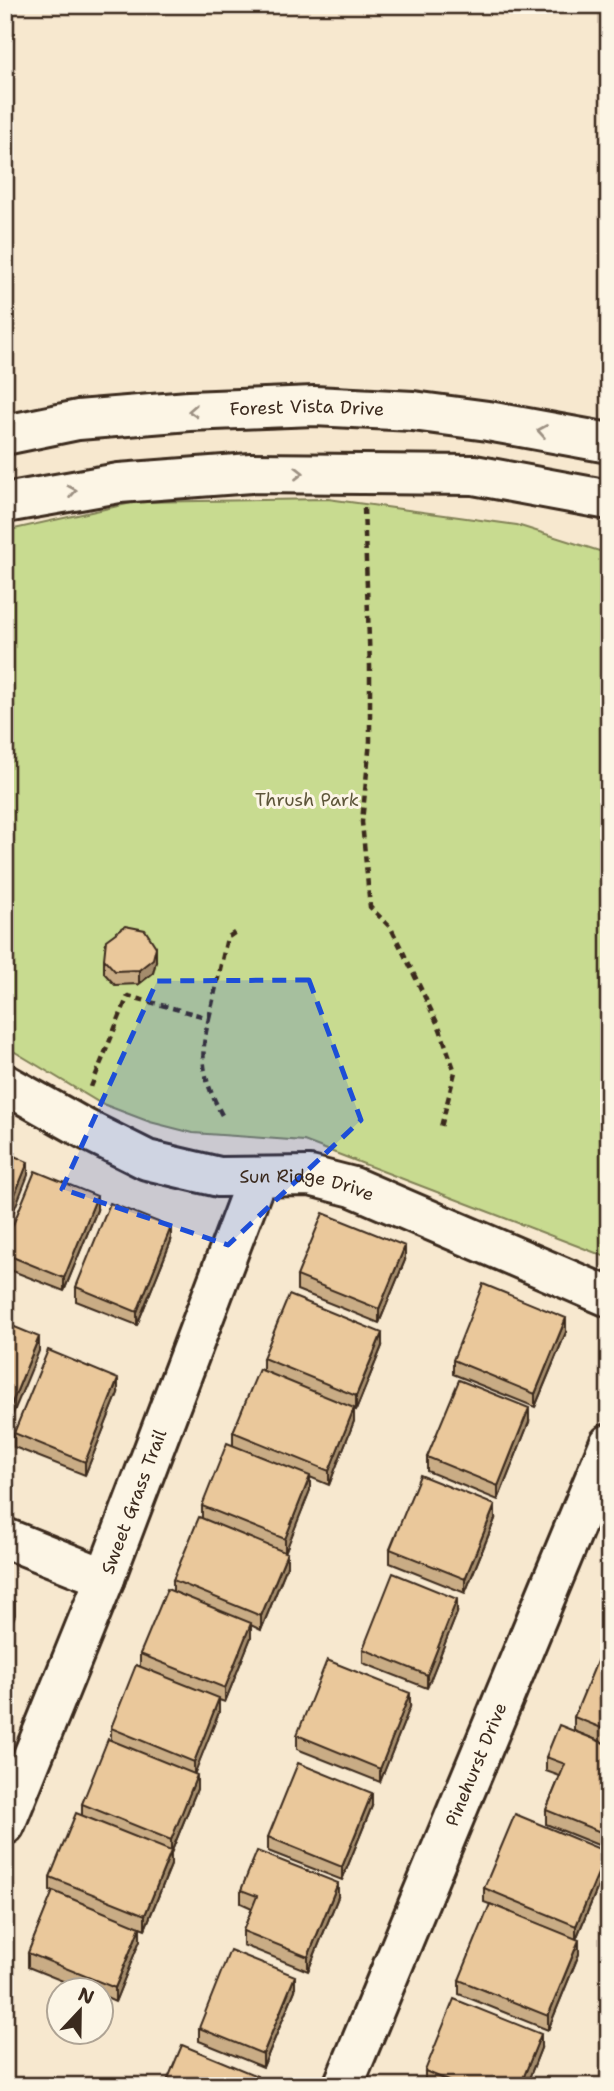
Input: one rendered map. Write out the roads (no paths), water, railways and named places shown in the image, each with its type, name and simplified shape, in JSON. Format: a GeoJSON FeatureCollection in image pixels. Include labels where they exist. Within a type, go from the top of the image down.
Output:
{"type":"FeatureCollection","features":[{"type":"Feature","properties":{"kind":"street","name":"Forest Vista Drive"},"geometry":{"type":"LineString","coordinates":[[5,435],[78,420],[188,411],[314,406],[413,411],[488,421],[609,443]]}},
{"type":"Feature","properties":{"kind":"street"},"geometry":{"type":"LineString","coordinates":[[5,503],[119,483],[251,473],[474,475],[609,500]]}},
{"type":"Feature","properties":{"kind":"street","name":"Sun Ridge Drive"},"geometry":{"type":"LineString","coordinates":[[5,1084],[147,1160],[219,1177],[310,1176],[353,1187],[609,1297]]}},
{"type":"Feature","properties":{"kind":"street","name":"Sweet Grass Trail"},"geometry":{"type":"LineString","coordinates":[[5,1825],[105,1578],[257,1177]]}},
{"type":"Feature","properties":{"kind":"street","name":"Pinehurst Drive"},"geometry":{"type":"LineString","coordinates":[[343,2086],[609,1444]]}},
{"type":"Feature","properties":{"kind":"street"},"geometry":{"type":"LineString","coordinates":[[5,1538],[105,1578]]}},
{"type":"Feature","properties":{"kind":"park label","name":"Thrush Park"},"geometry":{"type":"Point","coordinates":[307,800]}}]}
